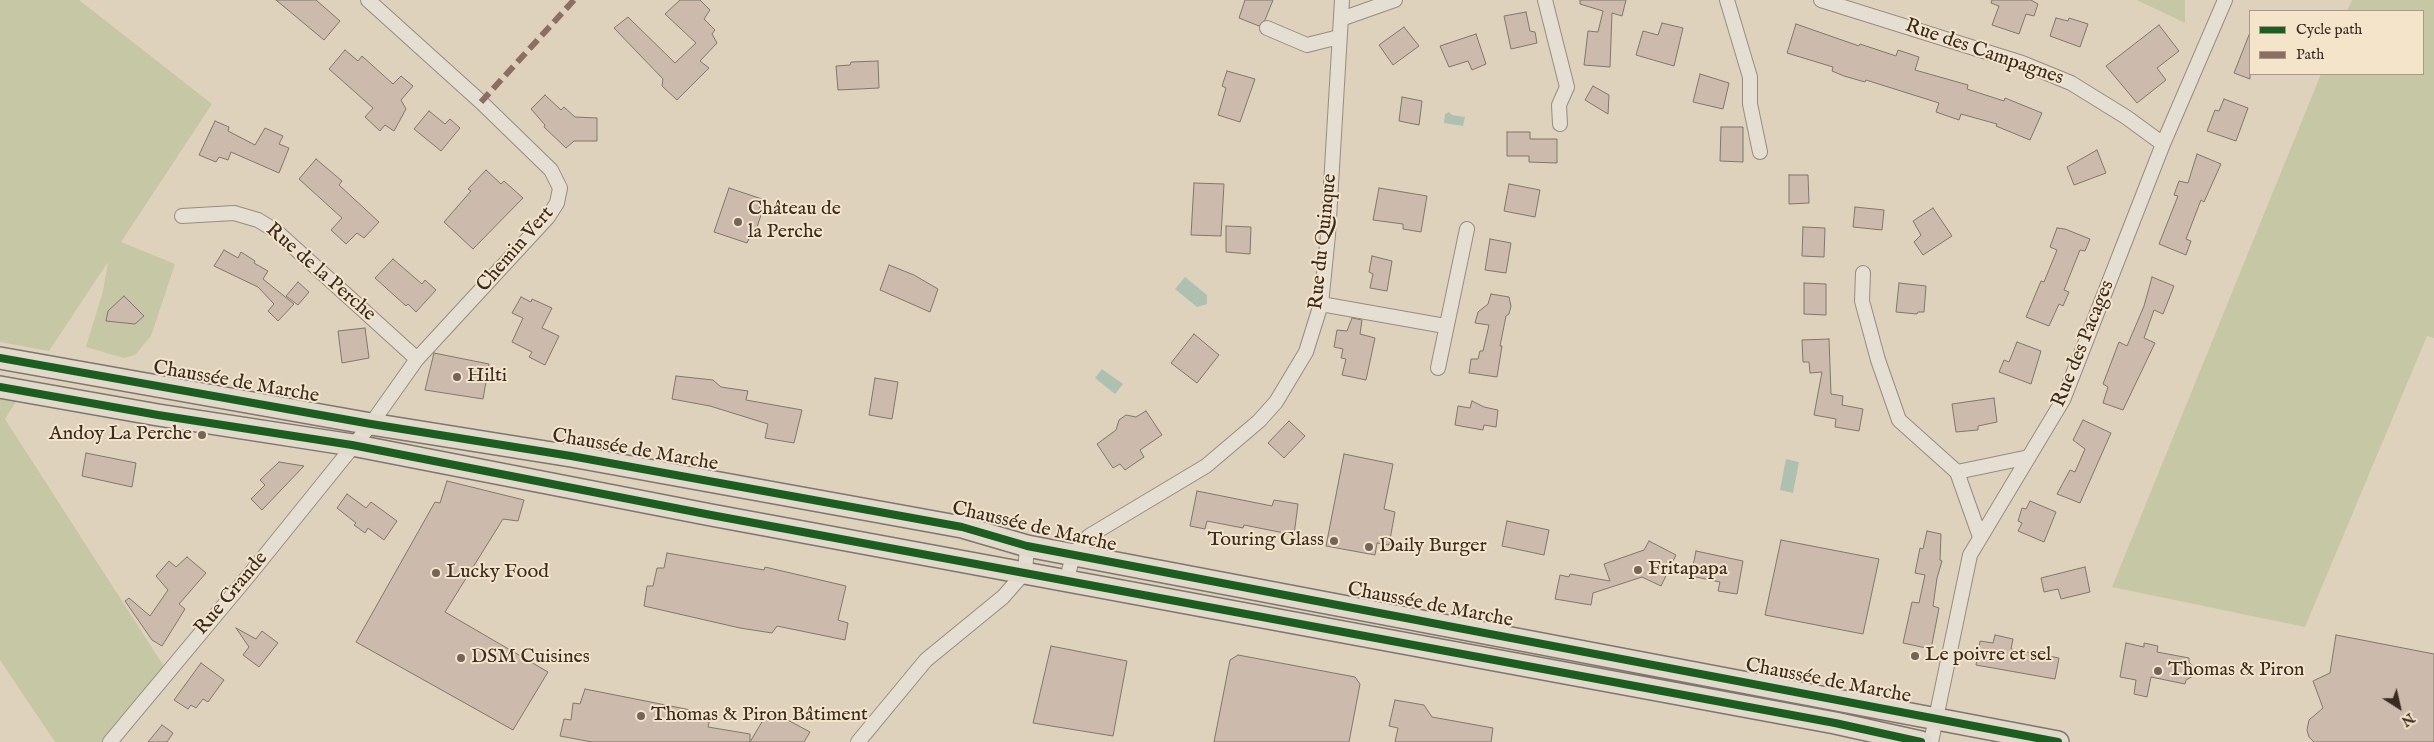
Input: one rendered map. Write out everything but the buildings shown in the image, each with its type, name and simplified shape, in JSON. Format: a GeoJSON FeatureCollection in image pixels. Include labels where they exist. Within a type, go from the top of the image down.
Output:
{"type":"FeatureCollection","features":[{"type":"Feature","properties":{"kind":"main road","name":"Chaussée de Marche"},"geometry":{"type":"LineString","coordinates":[[0,358],[370,424],[571,456],[962,527],[1027,546],[2058,742]]}},
{"type":"Feature","properties":{"kind":"main road","name":"Chaussée de Marche"},"geometry":{"type":"LineString","coordinates":[[0,387],[158,415],[352,445],[701,513],[1825,721],[1922,742]]}},
{"type":"Feature","properties":{"kind":"street","name":"Chemin Vert"},"geometry":{"type":"LineString","coordinates":[[368,0],[481,102],[551,170],[560,188],[557,203],[548,218],[417,359],[370,424]]}},
{"type":"Feature","properties":{"kind":"street","name":"Rue du Quinque"},"geometry":{"type":"LineString","coordinates":[[1067,580],[1073,555],[1089,536],[1206,466],[1259,421],[1276,402],[1306,352],[1321,304],[1328,235],[1342,0]]}},
{"type":"Feature","properties":{"kind":"street"},"geometry":{"type":"LineString","coordinates":[[1341,19],[1395,0]]}},
{"type":"Feature","properties":{"kind":"street"},"geometry":{"type":"LineString","coordinates":[[1545,0],[1567,87],[1559,105],[1560,124]]}},
{"type":"Feature","properties":{"kind":"street"},"geometry":{"type":"LineString","coordinates":[[1727,0],[1750,77],[1750,104],[1760,152]]}},
{"type":"Feature","properties":{"kind":"street","name":"Rue des Campagnes"},"geometry":{"type":"LineString","coordinates":[[1821,0],[2022,63],[2071,83],[2126,117],[2163,144]]}},
{"type":"Feature","properties":{"kind":"street","name":"Rue des Pacages"},"geometry":{"type":"LineString","coordinates":[[1931,742],[1970,555],[2064,400],[2163,144],[2226,0]]}},
{"type":"Feature","properties":{"kind":"street"},"geometry":{"type":"LineString","coordinates":[[1267,28],[1307,45],[1339,37]]}},
{"type":"Feature","properties":{"kind":"street","name":"Rue de la Perche"},"geometry":{"type":"LineString","coordinates":[[182,216],[234,213],[258,220],[270,227],[417,359]]}},
{"type":"Feature","properties":{"kind":"street"},"geometry":{"type":"LineString","coordinates":[[1438,368],[1445,326],[1467,229]]}},
{"type":"Feature","properties":{"kind":"street"},"geometry":{"type":"LineString","coordinates":[[1863,273],[1862,301],[1878,360],[1899,420],[1957,472],[1980,537]]}},
{"type":"Feature","properties":{"kind":"street"},"geometry":{"type":"LineString","coordinates":[[1321,304],[1445,326]]}},
{"type":"Feature","properties":{"kind":"street","name":"Rue Grande"},"geometry":{"type":"LineString","coordinates":[[110,742],[250,574],[370,424]]}},
{"type":"Feature","properties":{"kind":"street"},"geometry":{"type":"LineString","coordinates":[[1957,472],[2029,456]]}},
{"type":"Feature","properties":{"kind":"street"},"geometry":{"type":"LineString","coordinates":[[858,742],[926,660],[1003,598],[1025,572],[1027,546]]}},
{"type":"Feature","properties":{"kind":"green space"},"geometry":{"type":"Polygon","coordinates":[[[0,0],[79,0],[212,104],[121,242],[175,264],[151,336],[135,355],[124,358],[86,347],[103,291],[108,262],[49,351],[0,342],[0,0]]]}},
{"type":"Feature","properties":{"kind":"green space"},"geometry":{"type":"Polygon","coordinates":[[[2137,0],[2185,0],[2185,23],[2137,0]]]}},
{"type":"Feature","properties":{"kind":"green space"},"geometry":{"type":"Polygon","coordinates":[[[2352,0],[2434,0],[2434,338],[2427,336],[2305,627],[2112,587],[2321,75],[2424,75],[2424,10],[2347,10],[2352,0]]]}},
{"type":"Feature","properties":{"kind":"green space"},"geometry":{"type":"Polygon","coordinates":[[[0,397],[17,400],[5,419],[167,671],[110,742],[55,742],[0,660],[0,397]]]}},
{"type":"Feature","properties":{"kind":"shaded area"},"geometry":{"type":"Polygon","coordinates":[[[1449,112],[1452,115],[1465,117],[1463,126],[1444,123],[1445,114],[1449,112]]]}},
{"type":"Feature","properties":{"kind":"shaded area"},"geometry":{"type":"Polygon","coordinates":[[[1185,277],[1207,295],[1207,304],[1197,307],[1175,289],[1185,277]]]}},
{"type":"Feature","properties":{"kind":"shaded area"},"geometry":{"type":"Polygon","coordinates":[[[1102,369],[1123,384],[1115,394],[1095,378],[1102,369]]]}},
{"type":"Feature","properties":{"kind":"shaded area"},"geometry":{"type":"Polygon","coordinates":[[[1786,459],[1799,462],[1793,493],[1780,490],[1786,459]]]}},
{"type":"Feature","properties":{"kind":"marked path"},"geometry":{"type":"LineString","coordinates":[[481,102],[574,0]]}},
{"type":"Feature","properties":{"kind":"cycle path"},"geometry":{"type":"LineString","coordinates":[[0,358],[371,424],[571,456],[962,527],[1027,546],[2058,742]]}},
{"type":"Feature","properties":{"kind":"cycle path"},"geometry":{"type":"LineString","coordinates":[[0,387],[158,415],[352,445],[711,515],[1835,723],[1921,742]]}},
{"type":"Feature","properties":{"kind":"place","name":"Château de la Perche"},"geometry":{"type":"Point","coordinates":[738,222]}},
{"type":"Feature","properties":{"kind":"place","name":"Hilti"},"geometry":{"type":"Point","coordinates":[457,377]}},
{"type":"Feature","properties":{"kind":"place","name":"Andoy La Perche"},"geometry":{"type":"Point","coordinates":[202,435]}},
{"type":"Feature","properties":{"kind":"place","name":"Touring Glass"},"geometry":{"type":"Point","coordinates":[1334,541]}},
{"type":"Feature","properties":{"kind":"place","name":"Daily Burger"},"geometry":{"type":"Point","coordinates":[1369,547]}},
{"type":"Feature","properties":{"kind":"place","name":"Fritapapa"},"geometry":{"type":"Point","coordinates":[1638,570]}},
{"type":"Feature","properties":{"kind":"place","name":"Lucky Food"},"geometry":{"type":"Point","coordinates":[436,573]}},
{"type":"Feature","properties":{"kind":"place","name":"Le poivre et sel"},"geometry":{"type":"Point","coordinates":[1915,656]}},
{"type":"Feature","properties":{"kind":"place","name":"DSM Cuisines"},"geometry":{"type":"Point","coordinates":[461,658]}},
{"type":"Feature","properties":{"kind":"place","name":"Thomas & Piron"},"geometry":{"type":"Point","coordinates":[2158,671]}},
{"type":"Feature","properties":{"kind":"place","name":"Thomas & Piron Bâtiment"},"geometry":{"type":"Point","coordinates":[641,716]}}]}
